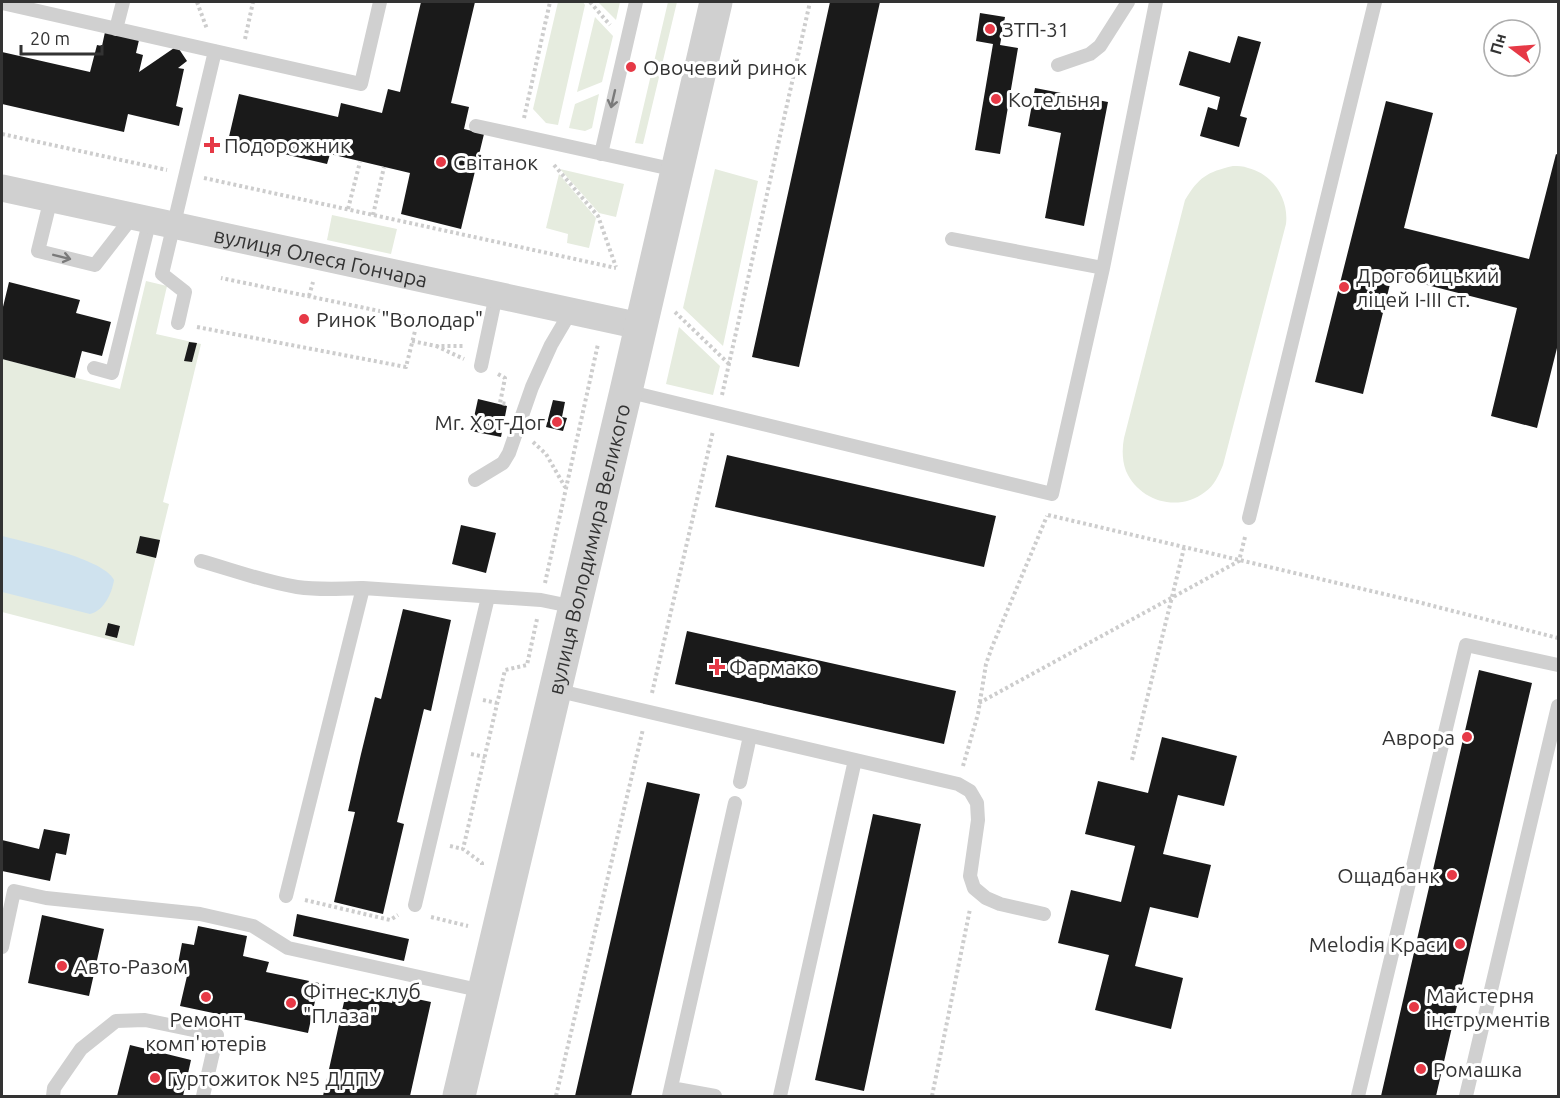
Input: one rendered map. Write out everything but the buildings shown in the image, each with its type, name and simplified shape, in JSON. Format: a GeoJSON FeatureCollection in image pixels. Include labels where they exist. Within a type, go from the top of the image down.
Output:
{"type":"FeatureCollection","features":[{"type":"Feature","properties":{"kind":"street","name":"вулиця Володимира Великого"},"geometry":{"type":"LineString","coordinates":[[459,1096],[716,2]]}},
{"type":"Feature","properties":{"kind":"street","name":"вулиця Олеся Гончара"},"geometry":{"type":"LineString","coordinates":[[2,188],[640,326]]}},
{"type":"Feature","properties":{"kind":"lane"},"geometry":{"type":"LineString","coordinates":[[116,29],[123,2]]}},
{"type":"Feature","properties":{"kind":"lane"},"geometry":{"type":"LineString","coordinates":[[2,3],[362,84],[380,2]]}},
{"type":"Feature","properties":{"kind":"lane"},"geometry":{"type":"LineString","coordinates":[[601,154],[636,2]]}},
{"type":"Feature","properties":{"kind":"lane"},"geometry":{"type":"LineString","coordinates":[[1058,65],[1090,54],[1100,46],[1128,2]]}},
{"type":"Feature","properties":{"kind":"lane"},"geometry":{"type":"LineString","coordinates":[[626,391],[1052,494],[1103,268],[1156,2]]}},
{"type":"Feature","properties":{"kind":"lane"},"geometry":{"type":"LineString","coordinates":[[1249,518],[1375,2]]}},
{"type":"Feature","properties":{"kind":"lane"},"geometry":{"type":"LineString","coordinates":[[51,198],[38,251],[95,265],[152,220],[186,174],[215,51]]}},
{"type":"Feature","properties":{"kind":"lane"},"geometry":{"type":"LineString","coordinates":[[476,126],[676,170]]}},
{"type":"Feature","properties":{"kind":"lane"},"geometry":{"type":"LineString","coordinates":[[152,220],[162,274],[185,292],[178,323]]}},
{"type":"Feature","properties":{"kind":"lane"},"geometry":{"type":"LineString","coordinates":[[94,368],[112,373],[152,220]]}},
{"type":"Feature","properties":{"kind":"lane"},"geometry":{"type":"LineString","coordinates":[[952,239],[1103,268]]}},
{"type":"Feature","properties":{"kind":"lane"},"geometry":{"type":"LineString","coordinates":[[481,366],[496,295]]}},
{"type":"Feature","properties":{"kind":"lane"},"geometry":{"type":"LineString","coordinates":[[475,480],[503,463],[510,453],[532,387],[551,345],[571,311]]}},
{"type":"Feature","properties":{"kind":"lane"},"geometry":{"type":"LineString","coordinates":[[201,561],[295,586],[325,589],[363,588],[541,600],[575,607]]}},
{"type":"Feature","properties":{"kind":"lane"},"geometry":{"type":"LineString","coordinates":[[286,896],[363,588]]}},
{"type":"Feature","properties":{"kind":"lane"},"geometry":{"type":"LineString","coordinates":[[415,910],[488,597]]}},
{"type":"Feature","properties":{"kind":"lane"},"geometry":{"type":"LineString","coordinates":[[1358,1096],[1466,645],[1558,665]]}},
{"type":"Feature","properties":{"kind":"lane"},"geometry":{"type":"LineString","coordinates":[[555,690],[958,784],[970,791],[977,803],[978,820],[970,876],[974,888],[986,898],[1000,904],[1044,914]]}},
{"type":"Feature","properties":{"kind":"lane"},"geometry":{"type":"LineString","coordinates":[[1466,1096],[1558,706]]}},
{"type":"Feature","properties":{"kind":"lane"},"geometry":{"type":"LineString","coordinates":[[740,782],[750,736]]}},
{"type":"Feature","properties":{"kind":"lane"},"geometry":{"type":"LineString","coordinates":[[780,1096],[855,760]]}},
{"type":"Feature","properties":{"kind":"lane"},"geometry":{"type":"LineString","coordinates":[[715,1096],[670,1092],[735,802]]}},
{"type":"Feature","properties":{"kind":"lane"},"geometry":{"type":"LineString","coordinates":[[2,947],[14,891],[46,898],[200,914],[253,926],[288,948],[484,992]]}},
{"type":"Feature","properties":{"kind":"lane"},"geometry":{"type":"LineString","coordinates":[[53,1096],[54,1088],[81,1049],[116,1021],[145,1020],[217,1035],[203,1096]]}},
{"type":"Feature","properties":{"kind":"path"},"geometry":{"type":"LineString","coordinates":[[241,57],[253,2]]}},
{"type":"Feature","properties":{"kind":"path"},"geometry":{"type":"LineString","coordinates":[[520,136],[550,2]]}},
{"type":"Feature","properties":{"kind":"path"},"geometry":{"type":"LineString","coordinates":[[556,1096],[729,364],[810,2]]}},
{"type":"Feature","properties":{"kind":"path"},"geometry":{"type":"LineString","coordinates":[[2,134],[616,268],[598,216],[554,165]]}},
{"type":"Feature","properties":{"kind":"path"},"geometry":{"type":"LineString","coordinates":[[348,209],[360,162]]}},
{"type":"Feature","properties":{"kind":"path"},"geometry":{"type":"LineString","coordinates":[[373,215],[384,168]]}},
{"type":"Feature","properties":{"kind":"path"},"geometry":{"type":"LineString","coordinates":[[178,323],[406,367],[418,319],[221,278]]}},
{"type":"Feature","properties":{"kind":"path"},"geometry":{"type":"LineString","coordinates":[[675,312],[729,364]]}},
{"type":"Feature","properties":{"kind":"path"},"geometry":{"type":"LineString","coordinates":[[480,874],[482,863],[464,849],[466,838],[505,670],[526,665],[604,318]]}},
{"type":"Feature","properties":{"kind":"path"},"geometry":{"type":"LineString","coordinates":[[412,341],[436,346],[485,345]]}},
{"type":"Feature","properties":{"kind":"path"},"geometry":{"type":"LineString","coordinates":[[958,784],[976,721],[986,664],[1047,516],[1052,494]]}},
{"type":"Feature","properties":{"kind":"path"},"geometry":{"type":"LineString","coordinates":[[1047,516],[1418,602],[1558,638]]}},
{"type":"Feature","properties":{"kind":"path"},"geometry":{"type":"LineString","coordinates":[[1132,760],[1184,548]]}},
{"type":"Feature","properties":{"kind":"path"},"geometry":{"type":"LineString","coordinates":[[980,703],[1239,561]]}},
{"type":"Feature","properties":{"kind":"path"},"geometry":{"type":"LineString","coordinates":[[932,1096],[974,888]]}},
{"type":"Feature","properties":{"kind":"path"},"geometry":{"type":"LineString","coordinates":[[286,896],[390,920],[415,910],[468,926]]}},
{"type":"Feature","properties":{"kind":"path"},"geometry":{"type":"LineString","coordinates":[[466,936],[470,915]]}},
{"type":"Feature","properties":{"kind":"shaded area"},"geometry":{"type":"Polygon","coordinates":[[[558,2],[583,2],[585,5],[558,125],[546,123],[533,109],[558,2]]]}},
{"type":"Feature","properties":{"kind":"shaded area"},"geometry":{"type":"Polygon","coordinates":[[[598,2],[620,2],[616,20],[598,2]]]}},
{"type":"Feature","properties":{"kind":"shaded area"},"geometry":{"type":"Polygon","coordinates":[[[668,2],[677,2],[643,144],[635,143],[668,2]]]}},
{"type":"Feature","properties":{"kind":"shaded area"},"geometry":{"type":"Polygon","coordinates":[[[595,17],[613,36],[602,82],[577,92],[595,17]]]}},
{"type":"Feature","properties":{"kind":"shaded area"},"geometry":{"type":"Polygon","coordinates":[[[599,94],[592,128],[585,131],[569,128],[575,104],[599,94]]]}},
{"type":"Feature","properties":{"kind":"shaded area"},"geometry":{"type":"Polygon","coordinates":[[[1233,166],[1257,171],[1272,182],[1278,189],[1285,206],[1286,224],[1220,473],[1211,487],[1194,498],[1183,502],[1160,501],[1140,490],[1126,471],[1123,454],[1124,438],[1185,200],[1204,177],[1233,166]]]}},
{"type":"Feature","properties":{"kind":"shaded area"},"geometry":{"type":"Polygon","coordinates":[[[560,169],[624,184],[616,217],[599,213],[560,169]]]}},
{"type":"Feature","properties":{"kind":"shaded area"},"geometry":{"type":"Polygon","coordinates":[[[715,169],[758,181],[723,346],[683,308],[715,169]]]}},
{"type":"Feature","properties":{"kind":"shaded area"},"geometry":{"type":"Polygon","coordinates":[[[559,174],[596,218],[589,248],[567,243],[568,234],[546,228],[559,174]]]}},
{"type":"Feature","properties":{"kind":"shaded area"},"geometry":{"type":"Polygon","coordinates":[[[332,215],[397,229],[391,254],[327,240],[332,215]]]}},
{"type":"Feature","properties":{"kind":"shaded area"},"geometry":{"type":"Polygon","coordinates":[[[146,281],[167,286],[156,334],[201,344],[163,502],[169,504],[134,646],[2,612],[2,359],[120,389],[146,281]]]}},
{"type":"Feature","properties":{"kind":"shaded area"},"geometry":{"type":"Polygon","coordinates":[[[679,327],[720,366],[713,395],[666,384],[679,327]]]}},
{"type":"Feature","properties":{"kind":"water"},"geometry":{"type":"Polygon","coordinates":[[[2,536],[81,558],[108,572],[114,580],[106,601],[90,614],[2,592],[2,536]]]}},
{"type":"Feature","properties":{"kind":"place","name":"ЗТП-31"},"geometry":{"type":"Point","coordinates":[990,29]}},
{"type":"Feature","properties":{"kind":"place","name":"Овочевий ринок"},"geometry":{"type":"Point","coordinates":[631,67]}},
{"type":"Feature","properties":{"kind":"place","name":"Котельня"},"geometry":{"type":"Point","coordinates":[996,99]}},
{"type":"Feature","properties":{"kind":"place","name":"Подорожник"},"geometry":{"type":"Point","coordinates":[212,145]}},
{"type":"Feature","properties":{"kind":"place","name":"Світанок"},"geometry":{"type":"Point","coordinates":[441,162]}},
{"type":"Feature","properties":{"kind":"place","name":"Дрогобицький ліцей І-ІІІ ст."},"geometry":{"type":"Point","coordinates":[1344,287]}},
{"type":"Feature","properties":{"kind":"place","name":"Ринок \"Володар\""},"geometry":{"type":"Point","coordinates":[304,319]}},
{"type":"Feature","properties":{"kind":"place","name":"Mr. Хот-Дог"},"geometry":{"type":"Point","coordinates":[557,422]}},
{"type":"Feature","properties":{"kind":"place","name":"Фармако"},"geometry":{"type":"Point","coordinates":[717,667]}},
{"type":"Feature","properties":{"kind":"place","name":"Аврора"},"geometry":{"type":"Point","coordinates":[1467,737]}},
{"type":"Feature","properties":{"kind":"place","name":"Ощадбанк"},"geometry":{"type":"Point","coordinates":[1452,875]}},
{"type":"Feature","properties":{"kind":"place","name":"Melodiя Краси"},"geometry":{"type":"Point","coordinates":[1460,944]}},
{"type":"Feature","properties":{"kind":"place","name":"Авто-Разом"},"geometry":{"type":"Point","coordinates":[62,966]}},
{"type":"Feature","properties":{"kind":"place","name":"Ремонт комп'ютерів"},"geometry":{"type":"Point","coordinates":[206,997]}},
{"type":"Feature","properties":{"kind":"place","name":"Фітнес-клуб \"Плаза\""},"geometry":{"type":"Point","coordinates":[291,1003]}},
{"type":"Feature","properties":{"kind":"place","name":"Майстерня інструментів"},"geometry":{"type":"Point","coordinates":[1414,1007]}},
{"type":"Feature","properties":{"kind":"place","name":"Ромашка"},"geometry":{"type":"Point","coordinates":[1421,1069]}},
{"type":"Feature","properties":{"kind":"place","name":"Гуртожиток №5 ДДПУ"},"geometry":{"type":"Point","coordinates":[155,1078]}}]}
